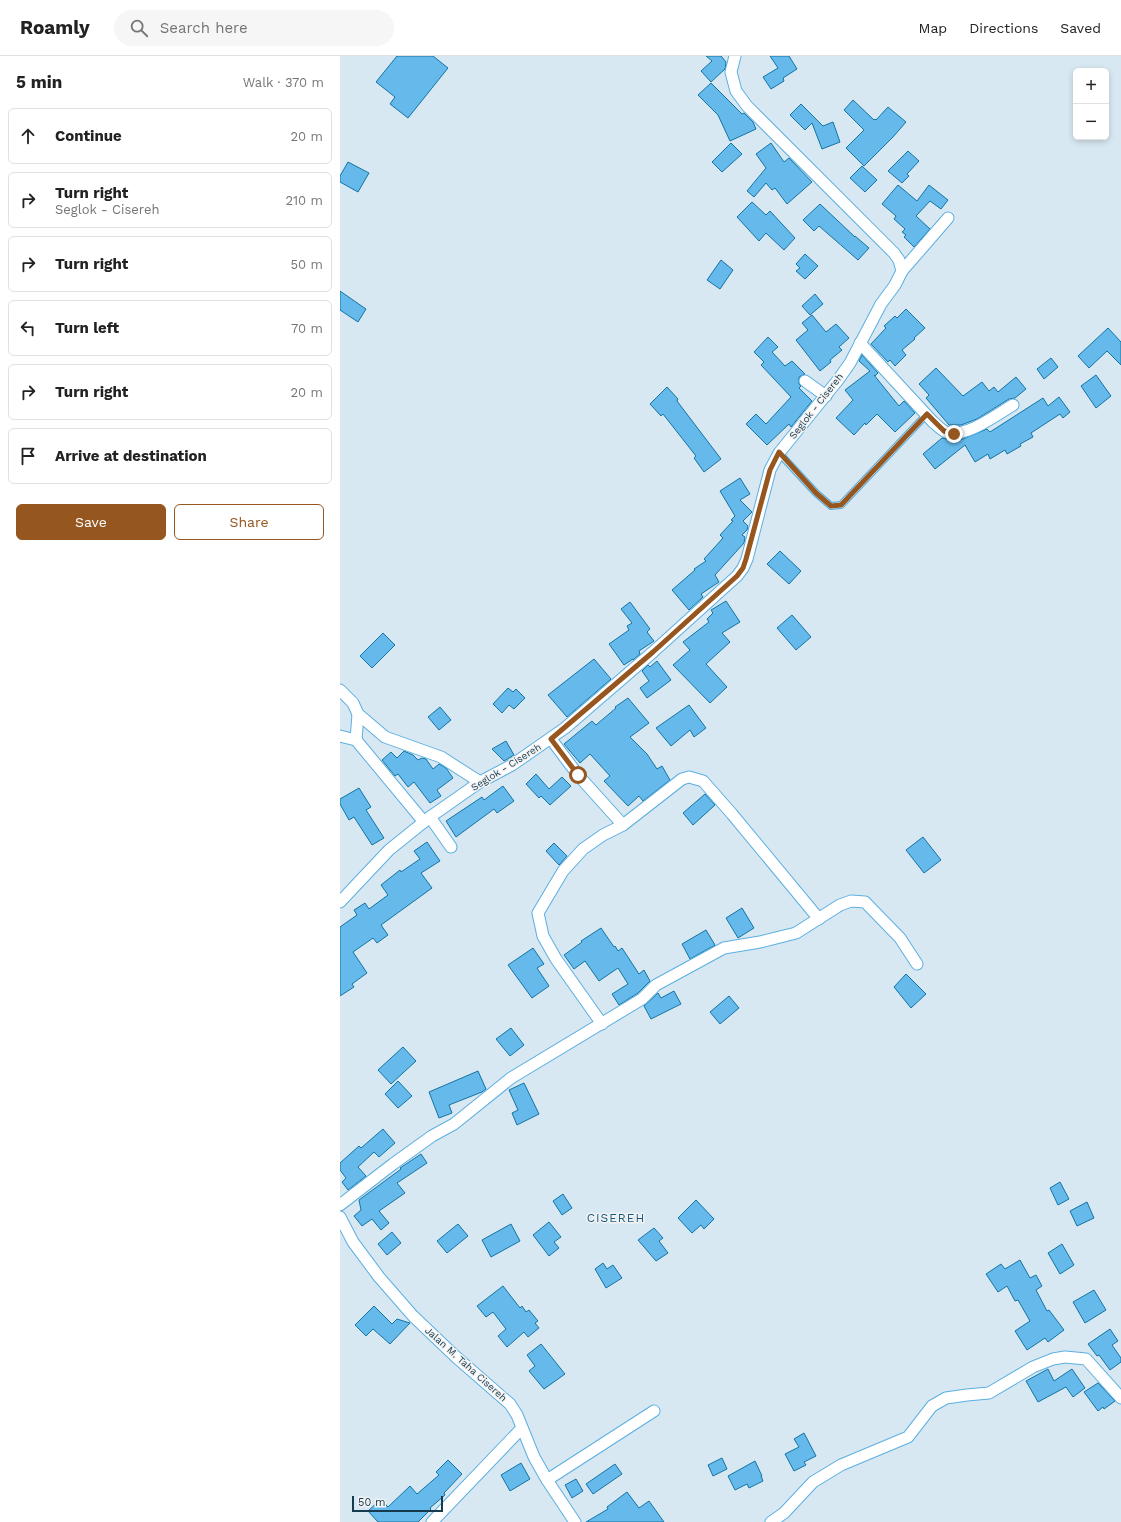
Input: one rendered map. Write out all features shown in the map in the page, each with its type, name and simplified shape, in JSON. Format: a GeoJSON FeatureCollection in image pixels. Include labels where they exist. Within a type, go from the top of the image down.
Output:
{"type":"FeatureCollection","features":[{"type":"Feature","properties":{"kind":"street"},"geometry":{"type":"LineString","coordinates":[[735,56],[731,72],[736,91],[747,106],[894,253],[899,260],[902,271]]}},
{"type":"Feature","properties":{"kind":"street","name":"Seglok - Cisereh"},"geometry":{"type":"LineString","coordinates":[[340,902],[389,850],[427,819],[480,782],[512,765],[551,739],[647,657],[737,576],[743,568],[748,554],[770,470],[779,452],[826,396],[850,362],[877,310],[902,271],[948,218]]}},
{"type":"Feature","properties":{"kind":"street"},"geometry":{"type":"LineString","coordinates":[[860,343],[944,431],[954,434],[969,430],[1013,405]]}},
{"type":"Feature","properties":{"kind":"street"},"geometry":{"type":"LineString","coordinates":[[805,381],[826,396]]}},
{"type":"Feature","properties":{"kind":"street"},"geometry":{"type":"LineString","coordinates":[[340,690],[353,703],[358,714],[385,737],[441,757],[480,782]]}},
{"type":"Feature","properties":{"kind":"street"},"geometry":{"type":"LineString","coordinates":[[356,740],[358,714]]}},
{"type":"Feature","properties":{"kind":"street"},"geometry":{"type":"LineString","coordinates":[[340,736],[356,740],[451,847]]}},
{"type":"Feature","properties":{"kind":"street"},"geometry":{"type":"LineString","coordinates":[[551,739],[578,775],[622,825]]}},
{"type":"Feature","properties":{"kind":"street"},"geometry":{"type":"LineString","coordinates":[[602,1024],[556,959],[543,936],[538,913],[563,871],[583,849],[603,835],[622,825],[682,779],[689,777],[703,782],[732,814],[819,919]]}},
{"type":"Feature","properties":{"kind":"street"},"geometry":{"type":"LineString","coordinates":[[340,1205],[432,1136],[454,1124],[511,1078],[642,999],[656,985],[724,948],[760,942],[796,933],[840,905],[851,901],[865,902],[900,938],[917,964]]}},
{"type":"Feature","properties":{"kind":"street","name":"Jalan M. Taha Cisereh"},"geometry":{"type":"LineString","coordinates":[[340,1218],[353,1242],[379,1277],[403,1305],[436,1338],[506,1400],[517,1415],[534,1457],[547,1480],[575,1522]]}},
{"type":"Feature","properties":{"kind":"street"},"geometry":{"type":"LineString","coordinates":[[771,1522],[784,1513],[813,1482],[841,1465],[908,1437],[932,1406],[946,1398],[989,1393],[1033,1367],[1053,1358],[1065,1357],[1086,1359],[1121,1398]]}},
{"type":"Feature","properties":{"kind":"street"},"geometry":{"type":"LineString","coordinates":[[547,1480],[654,1411]]}},
{"type":"Feature","properties":{"kind":"street"},"geometry":{"type":"LineString","coordinates":[[432,1522],[522,1428]]}},
{"type":"Feature","properties":{"kind":"lane"},"geometry":{"type":"LineString","coordinates":[[779,452],[816,493],[831,506],[841,505],[927,414]]}},
{"type":"Feature","properties":{"kind":"building"},"geometry":{"type":"Polygon","coordinates":[[[397,56],[433,56],[448,68],[408,118],[390,104],[395,97],[376,82],[397,56]]]}},
{"type":"Feature","properties":{"kind":"building"},"geometry":{"type":"Polygon","coordinates":[[[706,56],[721,56],[726,62],[725,69],[711,82],[701,71],[712,61],[706,56]]]}},
{"type":"Feature","properties":{"kind":"building"},"geometry":{"type":"Polygon","coordinates":[[[770,56],[789,56],[797,69],[783,78],[784,81],[771,89],[763,77],[778,68],[770,56]]]}},
{"type":"Feature","properties":{"kind":"building"},"geometry":{"type":"Polygon","coordinates":[[[711,83],[742,114],[744,113],[753,122],[756,129],[730,141],[718,115],[698,95],[711,83]]]}},
{"type":"Feature","properties":{"kind":"building"},"geometry":{"type":"Polygon","coordinates":[[[853,100],[874,120],[876,120],[888,107],[906,122],[864,166],[846,148],[864,130],[844,110],[853,100]]]}},
{"type":"Feature","properties":{"kind":"building"},"geometry":{"type":"Polygon","coordinates":[[[801,104],[823,126],[833,122],[840,142],[822,149],[812,123],[805,130],[790,115],[801,104]]]}},
{"type":"Feature","properties":{"kind":"building"},"geometry":{"type":"Polygon","coordinates":[[[731,143],[742,154],[722,172],[712,162],[731,143]]]}},
{"type":"Feature","properties":{"kind":"building"},"geometry":{"type":"Polygon","coordinates":[[[771,143],[784,162],[789,158],[812,182],[787,204],[775,188],[772,190],[766,183],[754,197],[747,191],[766,168],[756,154],[771,143]]]}},
{"type":"Feature","properties":{"kind":"building"},"geometry":{"type":"Polygon","coordinates":[[[908,151],[919,161],[907,174],[909,176],[902,183],[888,171],[908,151]]]}},
{"type":"Feature","properties":{"kind":"building"},"geometry":{"type":"Polygon","coordinates":[[[348,162],[369,173],[358,192],[340,182],[340,176],[348,162]]]}},
{"type":"Feature","properties":{"kind":"building"},"geometry":{"type":"Polygon","coordinates":[[[862,166],[877,180],[865,192],[850,178],[862,166]]]}},
{"type":"Feature","properties":{"kind":"building"},"geometry":{"type":"Polygon","coordinates":[[[898,185],[917,201],[929,185],[948,200],[941,209],[930,201],[916,216],[930,229],[914,247],[904,237],[906,235],[902,232],[905,229],[894,219],[896,216],[882,204],[898,185]]]}},
{"type":"Feature","properties":{"kind":"building"},"geometry":{"type":"Polygon","coordinates":[[[752,202],[766,215],[770,211],[795,238],[784,250],[766,233],[759,241],[737,217],[752,202]]]}},
{"type":"Feature","properties":{"kind":"building"},"geometry":{"type":"Polygon","coordinates":[[[820,204],[869,248],[858,260],[819,226],[814,231],[803,220],[820,204]]]}},
{"type":"Feature","properties":{"kind":"building"},"geometry":{"type":"Polygon","coordinates":[[[805,254],[818,266],[805,279],[796,271],[800,268],[796,264],[805,254]]]}},
{"type":"Feature","properties":{"kind":"building"},"geometry":{"type":"Polygon","coordinates":[[[721,260],[733,270],[720,289],[707,280],[721,260]]]}},
{"type":"Feature","properties":{"kind":"building"},"geometry":{"type":"Polygon","coordinates":[[[340,291],[366,309],[358,322],[340,310],[340,291]]]}},
{"type":"Feature","properties":{"kind":"building"},"geometry":{"type":"Polygon","coordinates":[[[815,294],[823,304],[810,315],[802,306],[815,294]]]}},
{"type":"Feature","properties":{"kind":"building"},"geometry":{"type":"Polygon","coordinates":[[[906,309],[925,328],[902,350],[906,355],[895,366],[890,360],[888,362],[871,344],[886,328],[884,326],[895,316],[897,318],[906,309]]]}},
{"type":"Feature","properties":{"kind":"building"},"geometry":{"type":"Polygon","coordinates":[[[812,315],[826,332],[836,324],[849,338],[839,347],[842,350],[820,371],[796,340],[808,330],[802,323],[812,315]]]}},
{"type":"Feature","properties":{"kind":"building"},"geometry":{"type":"Polygon","coordinates":[[[1108,328],[1121,342],[1121,365],[1107,351],[1089,368],[1078,356],[1108,328]]]}},
{"type":"Feature","properties":{"kind":"building"},"geometry":{"type":"Polygon","coordinates":[[[768,337],[778,347],[772,352],[785,366],[792,361],[805,374],[799,377],[799,384],[801,386],[799,388],[812,401],[791,427],[789,424],[767,445],[746,424],[756,414],[766,424],[791,397],[761,365],[764,362],[754,352],[768,337]]]}},
{"type":"Feature","properties":{"kind":"building"},"geometry":{"type":"Polygon","coordinates":[[[862,355],[878,373],[875,376],[874,375],[899,406],[904,401],[915,413],[895,432],[877,414],[866,425],[865,423],[854,435],[836,418],[853,400],[845,390],[870,371],[859,361],[862,355]]]}},
{"type":"Feature","properties":{"kind":"building"},"geometry":{"type":"Polygon","coordinates":[[[1051,358],[1058,367],[1044,379],[1037,369],[1051,358]]]}},
{"type":"Feature","properties":{"kind":"building"},"geometry":{"type":"Polygon","coordinates":[[[936,368],[963,396],[982,382],[989,391],[994,387],[998,392],[1016,377],[1026,389],[1015,398],[1009,399],[977,419],[961,425],[949,425],[926,398],[929,395],[919,384],[936,368]]]}},
{"type":"Feature","properties":{"kind":"building"},"geometry":{"type":"Polygon","coordinates":[[[1096,375],[1111,396],[1096,408],[1081,386],[1096,375]]]}},
{"type":"Feature","properties":{"kind":"building"},"geometry":{"type":"Polygon","coordinates":[[[667,387],[678,399],[677,401],[721,459],[704,472],[694,458],[696,456],[663,414],[661,416],[650,404],[667,387]]]}},
{"type":"Feature","properties":{"kind":"building"},"geometry":{"type":"Polygon","coordinates":[[[1059,397],[1070,412],[1063,418],[1060,414],[1031,433],[1033,437],[1020,444],[1021,446],[1007,454],[1005,450],[990,459],[988,454],[975,462],[965,445],[935,469],[923,454],[942,438],[953,440],[963,439],[987,429],[990,432],[1043,398],[1048,406],[1059,397]]]}},
{"type":"Feature","properties":{"kind":"building"},"geometry":{"type":"Polygon","coordinates":[[[740,478],[750,494],[740,500],[752,512],[743,521],[748,526],[747,530],[742,535],[745,537],[744,543],[715,575],[719,582],[701,594],[703,597],[689,610],[672,590],[695,570],[694,569],[706,561],[704,559],[723,538],[720,535],[733,521],[731,520],[735,516],[720,491],[740,478]]]}},
{"type":"Feature","properties":{"kind":"building"},"geometry":{"type":"Polygon","coordinates":[[[780,551],[801,571],[789,584],[767,564],[780,551]]]}},
{"type":"Feature","properties":{"kind":"building"},"geometry":{"type":"Polygon","coordinates":[[[726,601],[740,622],[722,633],[730,642],[706,664],[727,687],[710,703],[673,665],[690,650],[683,642],[709,622],[707,619],[713,613],[711,610],[726,601]]]}},
{"type":"Feature","properties":{"kind":"building"},"geometry":{"type":"Polygon","coordinates":[[[630,602],[650,629],[647,632],[654,641],[639,651],[640,654],[633,660],[624,665],[609,644],[629,630],[627,626],[632,623],[621,609],[630,602]]]}},
{"type":"Feature","properties":{"kind":"building"},"geometry":{"type":"Polygon","coordinates":[[[792,615],[811,637],[796,650],[777,628],[792,615]]]}},
{"type":"Feature","properties":{"kind":"building"},"geometry":{"type":"Polygon","coordinates":[[[383,633],[395,645],[372,668],[360,656],[383,633]]]}},
{"type":"Feature","properties":{"kind":"building"},"geometry":{"type":"Polygon","coordinates":[[[594,659],[611,679],[567,717],[548,695],[594,659]]]}},
{"type":"Feature","properties":{"kind":"building"},"geometry":{"type":"Polygon","coordinates":[[[657,661],[671,680],[647,698],[640,688],[649,681],[642,671],[648,665],[650,667],[657,661]]]}},
{"type":"Feature","properties":{"kind":"building"},"geometry":{"type":"Polygon","coordinates":[[[508,688],[513,692],[516,689],[525,698],[514,709],[509,705],[502,713],[493,704],[508,688]]]}},
{"type":"Feature","properties":{"kind":"building"},"geometry":{"type":"Polygon","coordinates":[[[628,698],[649,723],[630,737],[647,754],[657,769],[662,766],[670,780],[643,801],[639,796],[628,806],[604,781],[610,776],[590,754],[580,763],[564,744],[592,721],[596,725],[616,708],[615,707],[628,698]]]}},
{"type":"Feature","properties":{"kind":"building"},"geometry":{"type":"Polygon","coordinates":[[[689,705],[706,728],[694,737],[690,730],[671,746],[656,728],[689,705]]]}},
{"type":"Feature","properties":{"kind":"building"},"geometry":{"type":"Polygon","coordinates":[[[440,707],[451,720],[439,730],[428,717],[440,707]]]}},
{"type":"Feature","properties":{"kind":"building"},"geometry":{"type":"Polygon","coordinates":[[[506,741],[514,755],[504,761],[492,749],[506,741]]]}},
{"type":"Feature","properties":{"kind":"building"},"geometry":{"type":"Polygon","coordinates":[[[404,751],[413,755],[418,760],[422,758],[426,759],[433,769],[439,764],[446,768],[453,778],[437,790],[441,796],[430,803],[414,782],[408,787],[398,774],[395,776],[382,760],[391,752],[397,758],[404,751]]]}},
{"type":"Feature","properties":{"kind":"building"},"geometry":{"type":"Polygon","coordinates":[[[536,774],[549,789],[562,777],[571,786],[550,805],[541,796],[539,798],[526,784],[536,774]]]}},
{"type":"Feature","properties":{"kind":"building"},"geometry":{"type":"Polygon","coordinates":[[[503,786],[514,801],[497,813],[494,809],[456,837],[446,821],[482,797],[484,800],[503,786]]]}},
{"type":"Feature","properties":{"kind":"building"},"geometry":{"type":"Polygon","coordinates":[[[359,788],[371,807],[366,810],[384,838],[372,845],[354,817],[349,820],[340,804],[340,799],[359,788]]]}},
{"type":"Feature","properties":{"kind":"building"},"geometry":{"type":"Polygon","coordinates":[[[705,794],[715,805],[693,825],[683,813],[705,794]]]}},
{"type":"Feature","properties":{"kind":"building"},"geometry":{"type":"Polygon","coordinates":[[[923,837],[941,860],[924,873],[906,850],[923,837]]]}},
{"type":"Feature","properties":{"kind":"building"},"geometry":{"type":"Polygon","coordinates":[[[427,842],[440,861],[421,873],[432,888],[381,925],[388,935],[377,943],[373,938],[353,952],[367,973],[352,984],[354,987],[340,996],[340,927],[357,915],[354,910],[365,903],[369,909],[388,895],[381,885],[400,870],[401,872],[420,859],[414,851],[427,842]]]}},
{"type":"Feature","properties":{"kind":"building"},"geometry":{"type":"Polygon","coordinates":[[[554,843],[567,856],[559,865],[546,851],[554,843]]]}},
{"type":"Feature","properties":{"kind":"building"},"geometry":{"type":"Polygon","coordinates":[[[742,908],[754,928],[738,938],[726,918],[742,908]]]}},
{"type":"Feature","properties":{"kind":"building"},"geometry":{"type":"Polygon","coordinates":[[[601,928],[614,947],[615,946],[618,951],[622,948],[639,974],[644,970],[650,981],[638,993],[619,1005],[612,994],[628,984],[618,968],[599,981],[585,961],[574,969],[564,955],[582,942],[581,941],[601,928]]]}},
{"type":"Feature","properties":{"kind":"building"},"geometry":{"type":"Polygon","coordinates":[[[706,930],[715,945],[690,959],[682,944],[706,930]]]}},
{"type":"Feature","properties":{"kind":"building"},"geometry":{"type":"Polygon","coordinates":[[[533,948],[544,964],[537,968],[549,986],[532,998],[508,965],[533,948]]]}},
{"type":"Feature","properties":{"kind":"building"},"geometry":{"type":"Polygon","coordinates":[[[906,974],[926,994],[911,1008],[894,987],[906,974]]]}},
{"type":"Feature","properties":{"kind":"building"},"geometry":{"type":"Polygon","coordinates":[[[674,991],[681,1004],[651,1019],[644,1006],[658,993],[661,998],[674,991]]]}},
{"type":"Feature","properties":{"kind":"building"},"geometry":{"type":"Polygon","coordinates":[[[729,996],[739,1008],[720,1024],[710,1012],[729,996]]]}},
{"type":"Feature","properties":{"kind":"building"},"geometry":{"type":"Polygon","coordinates":[[[511,1028],[524,1045],[510,1056],[496,1039],[511,1028]]]}},
{"type":"Feature","properties":{"kind":"building"},"geometry":{"type":"Polygon","coordinates":[[[403,1047],[416,1061],[391,1084],[378,1070],[403,1047]]]}},
{"type":"Feature","properties":{"kind":"building"},"geometry":{"type":"Polygon","coordinates":[[[478,1071],[486,1089],[449,1105],[452,1113],[439,1118],[429,1092],[478,1071]]]}},
{"type":"Feature","properties":{"kind":"building"},"geometry":{"type":"Polygon","coordinates":[[[398,1081],[412,1096],[398,1108],[385,1094],[398,1081]]]}},
{"type":"Feature","properties":{"kind":"building"},"geometry":{"type":"Polygon","coordinates":[[[524,1083],[539,1114],[517,1125],[512,1113],[518,1110],[509,1090],[524,1083]]]}},
{"type":"Feature","properties":{"kind":"building"},"geometry":{"type":"Polygon","coordinates":[[[383,1129],[395,1143],[379,1157],[374,1152],[358,1167],[366,1176],[348,1190],[342,1182],[346,1178],[340,1170],[340,1163],[359,1146],[361,1148],[383,1129]]]}},
{"type":"Feature","properties":{"kind":"building"},"geometry":{"type":"Polygon","coordinates":[[[421,1154],[427,1163],[397,1183],[405,1193],[379,1211],[389,1223],[381,1230],[372,1219],[362,1226],[354,1216],[361,1210],[359,1200],[401,1169],[400,1168],[421,1154]]]}},
{"type":"Feature","properties":{"kind":"building"},"geometry":{"type":"Polygon","coordinates":[[[1060,1182],[1069,1199],[1058,1205],[1050,1188],[1060,1182]]]}},
{"type":"Feature","properties":{"kind":"building"},"geometry":{"type":"Polygon","coordinates":[[[563,1194],[572,1208],[562,1215],[553,1201],[563,1194]]]}},
{"type":"Feature","properties":{"kind":"building"},"geometry":{"type":"Polygon","coordinates":[[[696,1200],[714,1219],[704,1229],[701,1225],[692,1233],[678,1218],[696,1200]]]}},
{"type":"Feature","properties":{"kind":"building"},"geometry":{"type":"Polygon","coordinates":[[[1087,1202],[1094,1218],[1077,1226],[1070,1211],[1087,1202]]]}},
{"type":"Feature","properties":{"kind":"building"},"geometry":{"type":"Polygon","coordinates":[[[549,1222],[561,1237],[554,1242],[559,1248],[549,1256],[533,1235],[549,1222]]]}},
{"type":"Feature","properties":{"kind":"building"},"geometry":{"type":"Polygon","coordinates":[[[458,1224],[468,1236],[447,1253],[437,1241],[458,1224]]]}},
{"type":"Feature","properties":{"kind":"building"},"geometry":{"type":"Polygon","coordinates":[[[511,1224],[520,1241],[491,1257],[482,1240],[511,1224]]]}},
{"type":"Feature","properties":{"kind":"building"},"geometry":{"type":"Polygon","coordinates":[[[654,1228],[663,1238],[659,1241],[668,1253],[656,1261],[638,1240],[654,1228]]]}},
{"type":"Feature","properties":{"kind":"building"},"geometry":{"type":"Polygon","coordinates":[[[392,1232],[401,1243],[387,1255],[378,1244],[392,1232]]]}},
{"type":"Feature","properties":{"kind":"building"},"geometry":{"type":"Polygon","coordinates":[[[1062,1244],[1074,1265],[1060,1274],[1048,1253],[1062,1244]]]}},
{"type":"Feature","properties":{"kind":"building"},"geometry":{"type":"Polygon","coordinates":[[[1020,1260],[1030,1278],[1036,1275],[1042,1286],[1036,1290],[1047,1311],[1049,1310],[1064,1330],[1048,1342],[1045,1338],[1027,1350],[1015,1331],[1030,1321],[1018,1300],[1015,1301],[1007,1286],[998,1292],[986,1274],[1001,1264],[1005,1269],[1020,1260]]]}},
{"type":"Feature","properties":{"kind":"building"},"geometry":{"type":"Polygon","coordinates":[[[603,1263],[607,1269],[613,1265],[622,1278],[606,1288],[595,1269],[603,1263]]]}},
{"type":"Feature","properties":{"kind":"building"},"geometry":{"type":"Polygon","coordinates":[[[503,1286],[520,1308],[522,1306],[526,1312],[529,1310],[538,1321],[535,1323],[539,1328],[528,1337],[524,1332],[507,1347],[498,1336],[506,1329],[493,1312],[486,1317],[477,1306],[503,1286]]]}},
{"type":"Feature","properties":{"kind":"building"},"geometry":{"type":"Polygon","coordinates":[[[1094,1290],[1106,1310],[1085,1323],[1073,1302],[1094,1290]]]}},
{"type":"Feature","properties":{"kind":"building"},"geometry":{"type":"Polygon","coordinates":[[[374,1306],[392,1324],[397,1319],[410,1323],[390,1344],[373,1329],[366,1336],[355,1325],[374,1306]]]}},
{"type":"Feature","properties":{"kind":"building"},"geometry":{"type":"Polygon","coordinates":[[[1110,1329],[1118,1341],[1112,1345],[1121,1358],[1121,1362],[1110,1370],[1099,1355],[1097,1356],[1088,1344],[1110,1329]]]}},
{"type":"Feature","properties":{"kind":"building"},"geometry":{"type":"Polygon","coordinates":[[[541,1344],[565,1374],[544,1389],[529,1371],[535,1366],[527,1355],[541,1344]]]}},
{"type":"Feature","properties":{"kind":"building"},"geometry":{"type":"Polygon","coordinates":[[[1048,1369],[1054,1381],[1072,1369],[1085,1388],[1073,1397],[1066,1387],[1038,1402],[1026,1381],[1048,1369]]]}},
{"type":"Feature","properties":{"kind":"building"},"geometry":{"type":"Polygon","coordinates":[[[1098,1383],[1115,1401],[1104,1409],[1103,1407],[1098,1411],[1084,1392],[1098,1383]]]}},
{"type":"Feature","properties":{"kind":"building"},"geometry":{"type":"Polygon","coordinates":[[[804,1433],[816,1456],[804,1462],[806,1465],[794,1471],[785,1454],[799,1447],[794,1439],[804,1433]]]}},
{"type":"Feature","properties":{"kind":"building"},"geometry":{"type":"Polygon","coordinates":[[[722,1458],[727,1469],[713,1476],[708,1465],[722,1458]]]}},
{"type":"Feature","properties":{"kind":"building"},"geometry":{"type":"Polygon","coordinates":[[[448,1460],[462,1474],[444,1493],[445,1495],[430,1508],[431,1509],[418,1522],[378,1522],[368,1511],[381,1499],[388,1507],[410,1486],[417,1494],[439,1475],[436,1472],[448,1460]]]}},
{"type":"Feature","properties":{"kind":"building"},"geometry":{"type":"Polygon","coordinates":[[[755,1461],[763,1481],[749,1488],[747,1484],[735,1490],[728,1476],[755,1461]]]}},
{"type":"Feature","properties":{"kind":"building"},"geometry":{"type":"Polygon","coordinates":[[[521,1463],[530,1479],[510,1491],[501,1475],[521,1463]]]}},
{"type":"Feature","properties":{"kind":"building"},"geometry":{"type":"Polygon","coordinates":[[[615,1464],[622,1474],[593,1494],[586,1484],[615,1464]]]}},
{"type":"Feature","properties":{"kind":"building"},"geometry":{"type":"Polygon","coordinates":[[[576,1479],[583,1491],[572,1498],[565,1485],[576,1479]]]}},
{"type":"Feature","properties":{"kind":"building"},"geometry":{"type":"Polygon","coordinates":[[[627,1492],[639,1508],[649,1501],[664,1522],[586,1522],[608,1509],[607,1507],[627,1492]]]}},
{"type":"Feature","properties":{"kind":"district","name":"CISEREH"},"geometry":{"type":"Point","coordinates":[616,1218]}},
{"type":"Feature","properties":{"kind":"route"},"geometry":{"type":"LineString","coordinates":[[578,775],[551,739],[653,652],[737,576],[743,568],[750,549],[770,470],[779,452],[816,493],[831,506],[841,505],[927,414],[933,422],[944,431],[954,434]]}}]}
